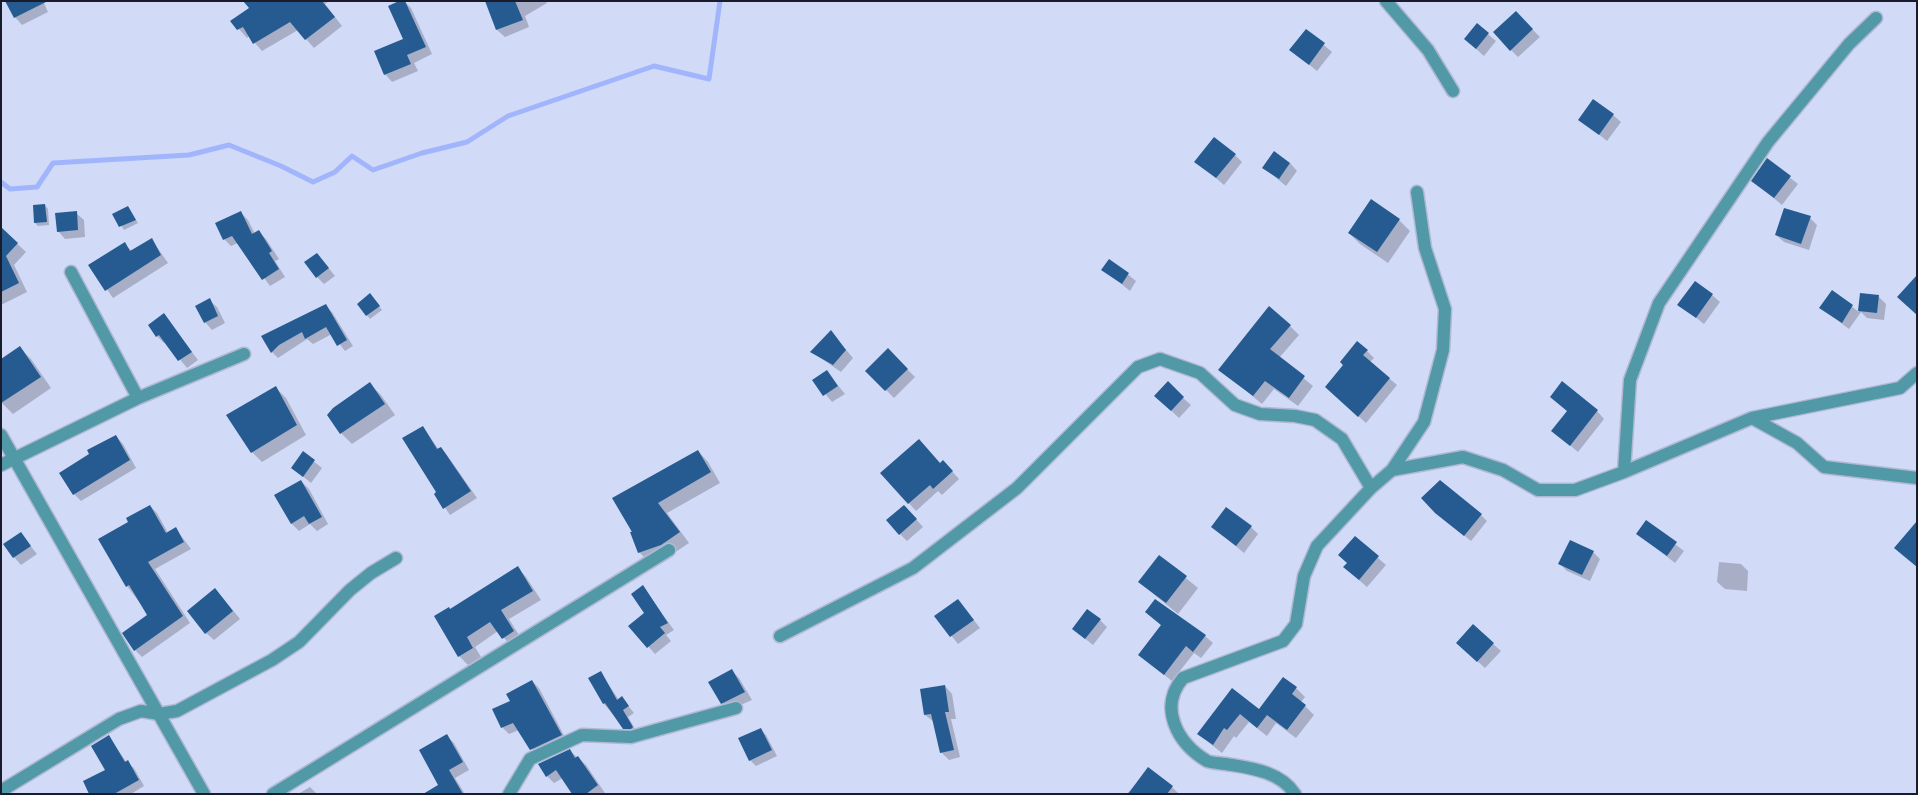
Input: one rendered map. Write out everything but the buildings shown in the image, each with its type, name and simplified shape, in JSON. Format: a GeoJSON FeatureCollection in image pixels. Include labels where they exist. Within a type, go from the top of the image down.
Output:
{"type":"FeatureCollection","features":[{"type":"Feature","properties":{"kind":"street"},"geometry":{"type":"LineString","coordinates":[[1386,1],[1428,50],[1453,91]]}},
{"type":"Feature","properties":{"kind":"street"},"geometry":{"type":"LineString","coordinates":[[1624,472],[1630,380],[1659,303],[1768,142],[1849,44],[1876,18]]}},
{"type":"Feature","properties":{"kind":"street"},"geometry":{"type":"LineString","coordinates":[[1294,794],[1291,788],[1260,769],[1208,761],[1179,737],[1171,709],[1174,689],[1183,678],[1283,641],[1296,624],[1304,576],[1317,546],[1371,488],[1392,470],[1424,422],[1443,350],[1445,309],[1425,248],[1417,192]]}},
{"type":"Feature","properties":{"kind":"street"},"geometry":{"type":"LineString","coordinates":[[71,272],[138,398]]}},
{"type":"Feature","properties":{"kind":"street"},"geometry":{"type":"LineString","coordinates":[[1,465],[16,459],[54,437],[138,398],[244,354]]}},
{"type":"Feature","properties":{"kind":"street"},"geometry":{"type":"LineString","coordinates":[[780,636],[913,568],[1017,488],[1138,367],[1148,362],[1160,359],[1200,373],[1236,405],[1260,414],[1295,416],[1315,420],[1342,439],[1371,488]]}},
{"type":"Feature","properties":{"kind":"street"},"geometry":{"type":"LineString","coordinates":[[1392,470],[1463,457],[1503,470],[1538,490],[1575,490],[1624,472],[1752,418],[1900,388],[1917,373]]}},
{"type":"Feature","properties":{"kind":"street"},"geometry":{"type":"LineString","coordinates":[[1752,418],[1796,444],[1824,467],[1917,478]]}},
{"type":"Feature","properties":{"kind":"street"},"geometry":{"type":"LineString","coordinates":[[1,435],[204,794]]}},
{"type":"Feature","properties":{"kind":"street"},"geometry":{"type":"LineString","coordinates":[[273,794],[669,550]]}},
{"type":"Feature","properties":{"kind":"street"},"geometry":{"type":"LineString","coordinates":[[1,790],[118,719],[141,711],[159,714],[177,711],[272,660],[299,642],[357,584],[396,558]]}},
{"type":"Feature","properties":{"kind":"street"},"geometry":{"type":"LineString","coordinates":[[509,794],[530,759],[582,735],[631,737],[736,708]]}},
{"type":"Feature","properties":{"kind":"waterway"},"geometry":{"type":"LineString","coordinates":[[1,182],[10,189],[37,187],[53,163],[189,155],[229,145],[281,166],[313,182],[335,172],[352,156],[373,170],[422,153],[467,142],[508,116],[654,66],[709,79],[720,1]]}}]}
